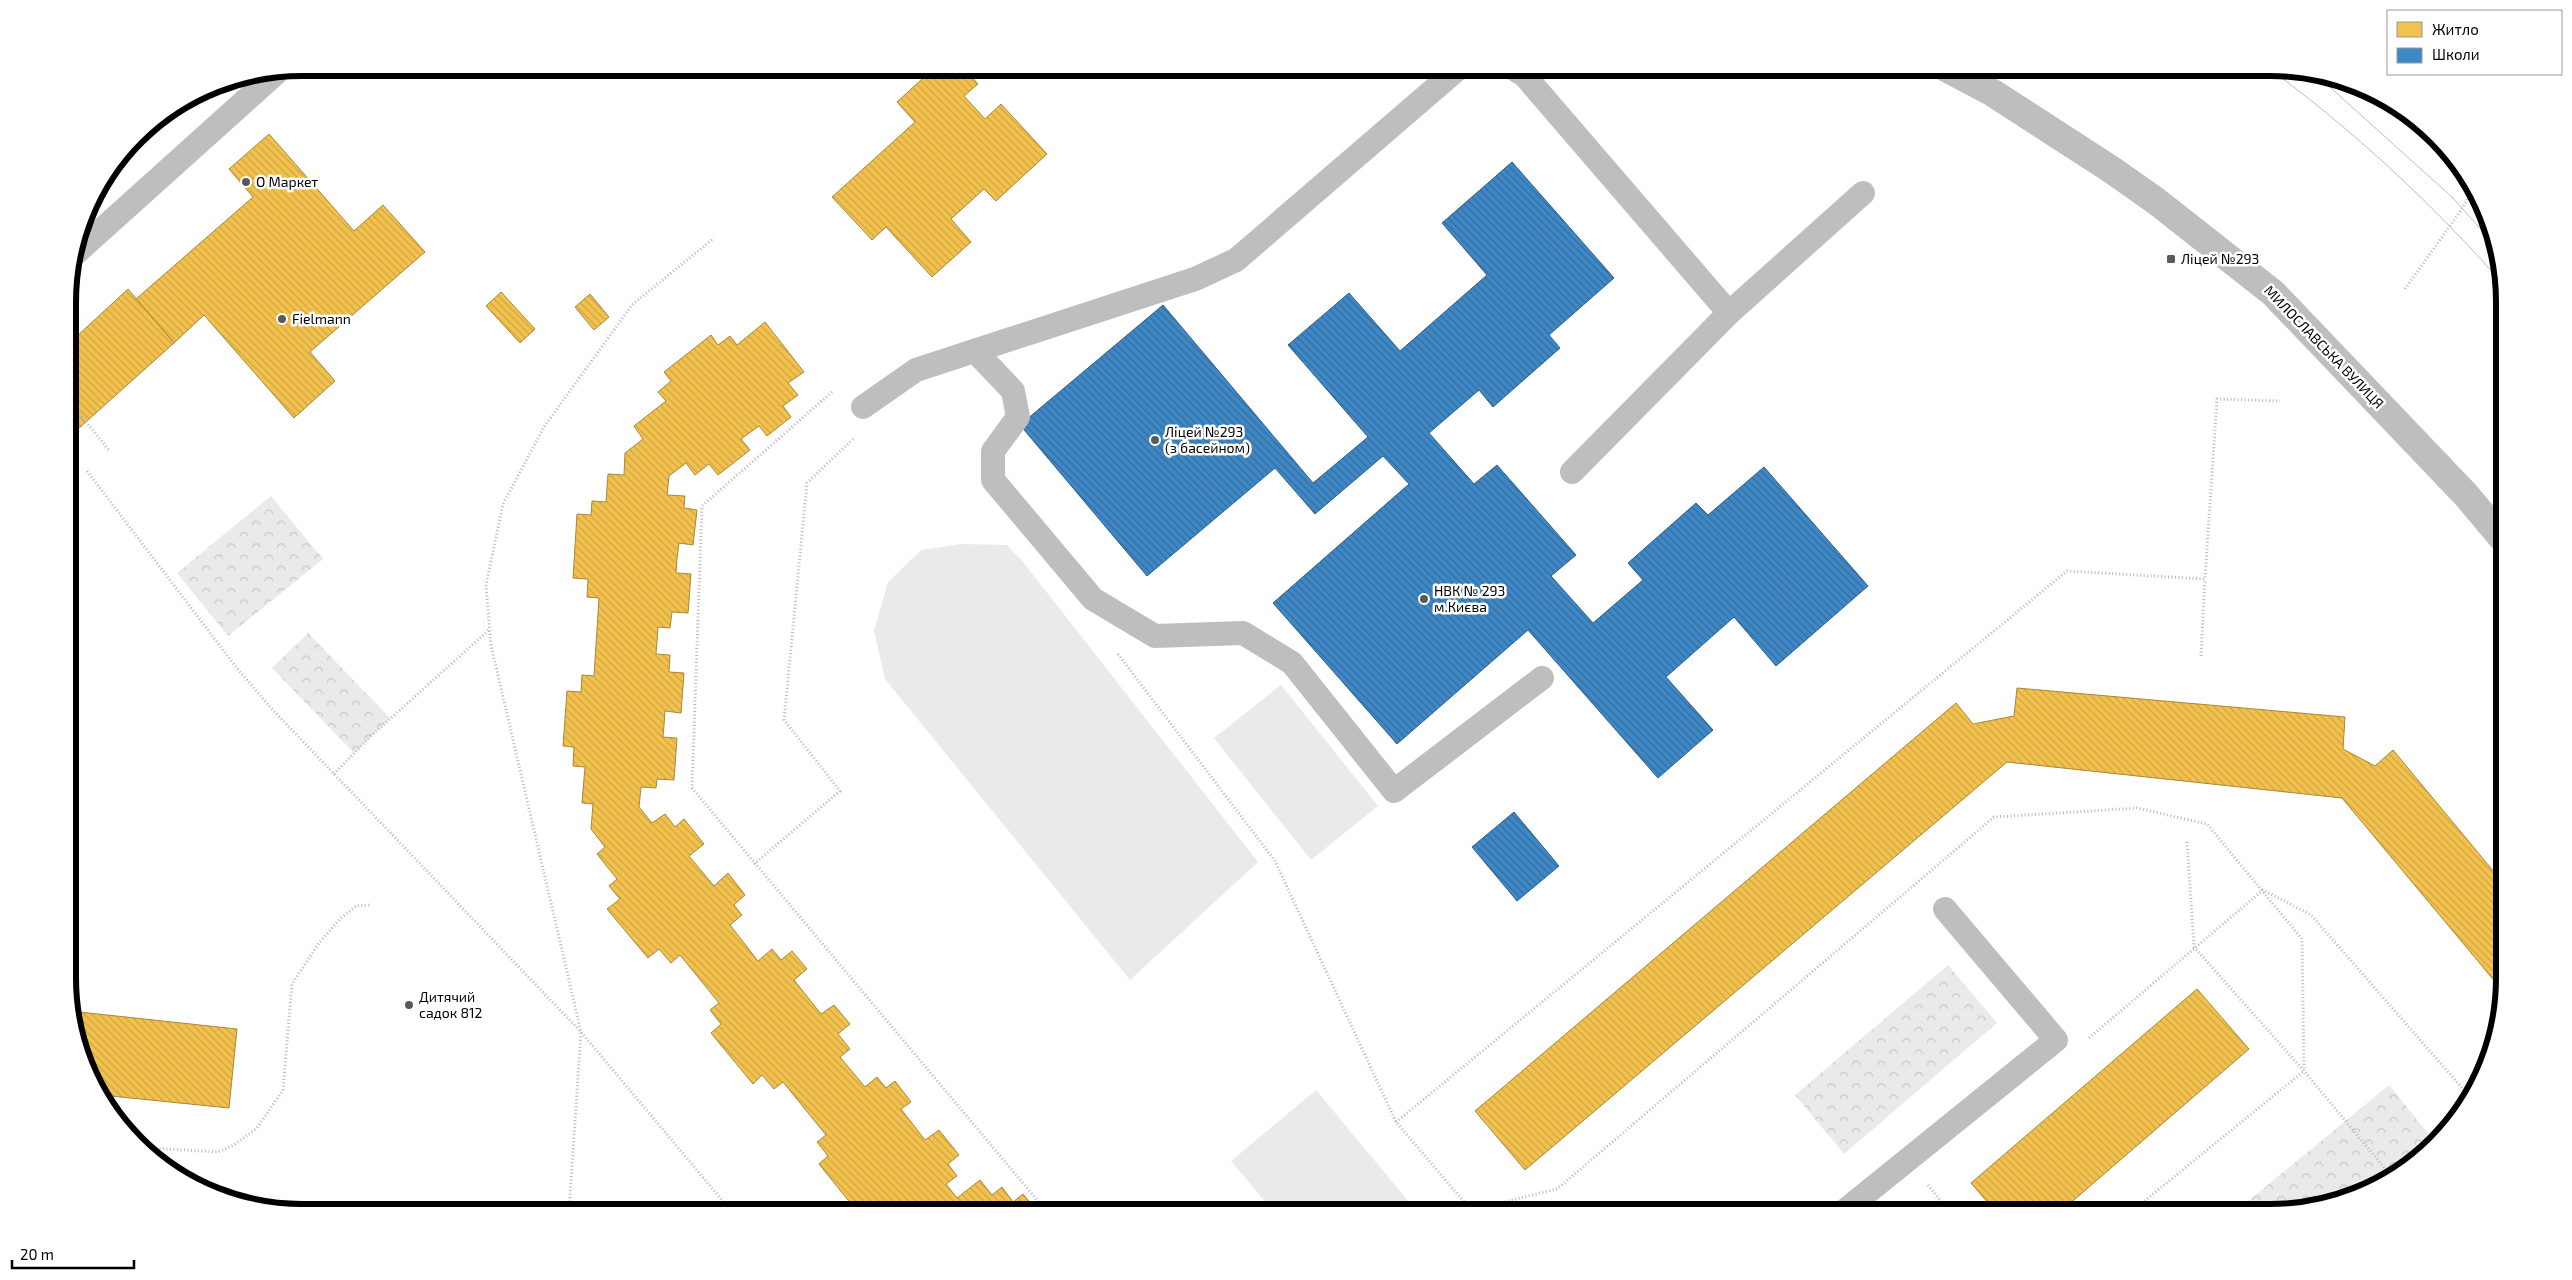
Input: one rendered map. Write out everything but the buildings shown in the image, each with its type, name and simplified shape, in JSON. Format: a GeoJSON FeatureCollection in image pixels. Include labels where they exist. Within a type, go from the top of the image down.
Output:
{"type":"FeatureCollection","features":[{"type":"Feature","properties":{"kind":"street","name":"МИЛОСЛАВСЬКА ВУЛИЦЯ"},"geometry":{"type":"LineString","coordinates":[[1959,76],[1992,93],[2112,170],[2156,201],[2273,293],[2466,495],[2496,531]]}},
{"type":"Feature","properties":{"kind":"lane"},"geometry":{"type":"LineString","coordinates":[[863,407],[916,370],[1194,279],[1236,260],[1451,76]]}},
{"type":"Feature","properties":{"kind":"lane"},"geometry":{"type":"LineString","coordinates":[[1525,76],[1729,313]]}},
{"type":"Feature","properties":{"kind":"lane"},"geometry":{"type":"LineString","coordinates":[[83,246],[270,78]]}},
{"type":"Feature","properties":{"kind":"lane"},"geometry":{"type":"LineString","coordinates":[[1572,472],[1729,313],[1863,193]]}},
{"type":"Feature","properties":{"kind":"lane"},"geometry":{"type":"LineString","coordinates":[[975,351],[1013,391],[1018,417],[993,451],[993,480],[1093,599],[1155,636],[1243,633],[1292,663],[1394,791],[1542,678]]}},
{"type":"Feature","properties":{"kind":"lane"},"geometry":{"type":"LineString","coordinates":[[1853,1204],[2056,1040],[1945,909]]}},
{"type":"Feature","properties":{"kind":"path"},"geometry":{"type":"LineString","coordinates":[[2405,289],[2462,209],[2469,196]]}},
{"type":"Feature","properties":{"kind":"path"},"geometry":{"type":"LineString","coordinates":[[570,1204],[581,1032],[491,645],[486,585],[503,504],[544,427],[632,305],[714,238]]}},
{"type":"Feature","properties":{"kind":"path"},"geometry":{"type":"LineString","coordinates":[[834,390],[702,506],[692,788],[1040,1204]]}},
{"type":"Feature","properties":{"kind":"path"},"geometry":{"type":"LineString","coordinates":[[2201,656],[2217,399],[2280,401]]}},
{"type":"Feature","properties":{"kind":"path"},"geometry":{"type":"LineString","coordinates":[[754,864],[840,791],[784,720],[807,483],[868,426],[863,407]]}},
{"type":"Feature","properties":{"kind":"path"},"geometry":{"type":"LineString","coordinates":[[76,410],[109,450]]}},
{"type":"Feature","properties":{"kind":"path"},"geometry":{"type":"LineString","coordinates":[[87,471],[236,667],[271,708],[581,1032],[725,1204]]}},
{"type":"Feature","properties":{"kind":"path"},"geometry":{"type":"LineString","coordinates":[[1396,1122],[2067,571],[2205,579]]}},
{"type":"Feature","properties":{"kind":"path"},"geometry":{"type":"LineString","coordinates":[[334,774],[371,736],[489,630]]}},
{"type":"Feature","properties":{"kind":"path"},"geometry":{"type":"LineString","coordinates":[[1116,653],[1275,861],[1396,1122],[1463,1204]]}},
{"type":"Feature","properties":{"kind":"path"},"geometry":{"type":"LineString","coordinates":[[1497,1204],[1557,1189],[1994,817],[2137,808],[2207,824],[2302,939],[2304,1071]]}},
{"type":"Feature","properties":{"kind":"path"},"geometry":{"type":"LineString","coordinates":[[2187,842],[2194,947],[2304,1071],[2387,1171]]}},
{"type":"Feature","properties":{"kind":"path"},"geometry":{"type":"LineString","coordinates":[[2082,1044],[2263,890]]}},
{"type":"Feature","properties":{"kind":"path"},"geometry":{"type":"LineString","coordinates":[[2263,890],[2311,915],[2465,1092]]}},
{"type":"Feature","properties":{"kind":"path"},"geometry":{"type":"LineString","coordinates":[[153,1148],[218,1152],[234,1145],[257,1128],[283,1090],[292,984],[319,944],[340,919],[356,906],[370,905]]}},
{"type":"Feature","properties":{"kind":"path"},"geometry":{"type":"LineString","coordinates":[[2141,1204],[2304,1071]]}},
{"type":"Feature","properties":{"kind":"green space"},"geometry":{"type":"Polygon","coordinates":[[[271,496],[323,559],[228,636],[177,573],[271,496]]]}},
{"type":"Feature","properties":{"kind":"green space"},"geometry":{"type":"Polygon","coordinates":[[[961,544],[1007,545],[1023,562],[1258,862],[1130,980],[885,679],[874,631],[888,582],[921,550],[961,544]]]}},
{"type":"Feature","properties":{"kind":"green space"},"geometry":{"type":"Polygon","coordinates":[[[308,633],[390,718],[354,753],[272,668],[308,633]]]}},
{"type":"Feature","properties":{"kind":"green space"},"geometry":{"type":"Polygon","coordinates":[[[1281,685],[1378,806],[1311,860],[1214,738],[1281,685]]]}},
{"type":"Feature","properties":{"kind":"green space"},"geometry":{"type":"Polygon","coordinates":[[[1948,965],[1997,1023],[1844,1154],[1795,1095],[1948,965]]]}},
{"type":"Feature","properties":{"kind":"green space"},"geometry":{"type":"Polygon","coordinates":[[[2389,1085],[2431,1137],[2396,1166],[2357,1187],[2329,1196],[2300,1202],[2245,1204],[2389,1085]]]}},
{"type":"Feature","properties":{"kind":"green space"},"geometry":{"type":"Polygon","coordinates":[[[1316,1090],[1411,1204],[1267,1204],[1231,1161],[1316,1090]]]}},
{"type":"Feature","properties":{"kind":"tram line"},"geometry":{"type":"LineString","coordinates":[[2279,77],[2330,116],[2391,169],[2421,197],[2494,274]]}},
{"type":"Feature","properties":{"kind":"tram line"},"geometry":{"type":"LineString","coordinates":[[2326,83],[2452,197],[2486,234]]}},
{"type":"Feature","properties":{"kind":"place","name":"О Маркет"},"geometry":{"type":"Point","coordinates":[246,182]}},
{"type":"Feature","properties":{"kind":"place","name":"Ліцей №293"},"geometry":{"type":"Point","coordinates":[2171,259]}},
{"type":"Feature","properties":{"kind":"place","name":"Fielmann"},"geometry":{"type":"Point","coordinates":[282,319]}},
{"type":"Feature","properties":{"kind":"place","name":"Ліцей №293 (з басейном)"},"geometry":{"type":"Point","coordinates":[1155,440]}},
{"type":"Feature","properties":{"kind":"place","name":"НВК № 293 м.Києва"},"geometry":{"type":"Point","coordinates":[1424,599]}},
{"type":"Feature","properties":{"kind":"place","name":"Дитячий садок 812"},"geometry":{"type":"Point","coordinates":[409,1005]}}]}
